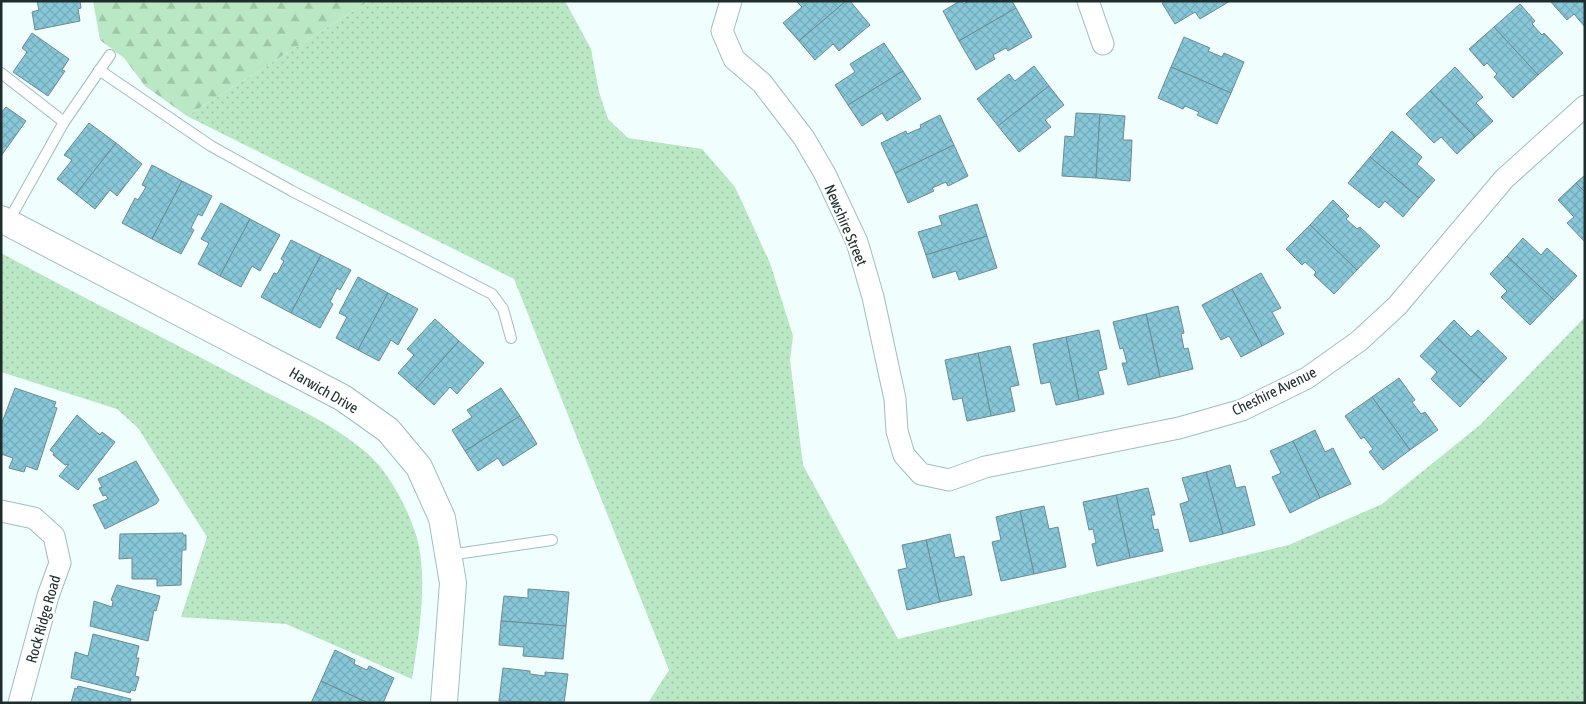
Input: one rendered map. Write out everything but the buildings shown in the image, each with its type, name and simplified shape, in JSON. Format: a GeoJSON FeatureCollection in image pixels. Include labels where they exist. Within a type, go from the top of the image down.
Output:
{"type":"FeatureCollection","features":[{"type":"Feature","properties":{"kind":"street","name":"Newshire Street"},"geometry":{"type":"LineString","coordinates":[[731,1],[722,31],[734,59],[762,83],[804,138],[825,174],[857,242],[873,296],[895,399],[897,431],[904,455],[921,474]]}},
{"type":"Feature","properties":{"kind":"street"},"geometry":{"type":"LineString","coordinates":[[1088,1],[1103,44]]}},
{"type":"Feature","properties":{"kind":"street","name":"Cheshire Avenue"},"geometry":{"type":"LineString","coordinates":[[921,474],[948,480],[985,468],[1179,428],[1242,410],[1307,378],[1359,341],[1397,306],[1504,179],[1585,106]]}},
{"type":"Feature","properties":{"kind":"street","name":"Harwich Drive"},"geometry":{"type":"LineString","coordinates":[[5,221],[343,398],[388,430],[419,467],[442,518],[453,583],[444,703]]}},
{"type":"Feature","properties":{"kind":"street","name":"Rock Ridge Road"},"geometry":{"type":"LineString","coordinates":[[1,511],[34,518],[48,530],[54,536],[60,563],[48,596],[19,703]]}},
{"type":"Feature","properties":{"kind":"lane"},"geometry":{"type":"LineString","coordinates":[[5,221],[64,122],[110,55]]}},
{"type":"Feature","properties":{"kind":"lane"},"geometry":{"type":"LineString","coordinates":[[99,70],[211,146],[292,191],[492,294],[503,309],[511,338]]}},
{"type":"Feature","properties":{"kind":"lane"},"geometry":{"type":"LineString","coordinates":[[1,73],[64,122]]}},
{"type":"Feature","properties":{"kind":"lane"},"geometry":{"type":"LineString","coordinates":[[448,555],[552,540]]}},
{"type":"Feature","properties":{"kind":"green space"},"geometry":{"type":"Polygon","coordinates":[[[93,1],[369,1],[187,116],[145,86],[124,58],[100,40],[93,1]]]}},
{"type":"Feature","properties":{"kind":"green space"},"geometry":{"type":"Polygon","coordinates":[[[369,1],[565,1],[591,49],[599,92],[608,119],[628,138],[702,149],[735,187],[770,263],[793,336],[790,360],[803,465],[898,639],[1289,545],[1382,504],[1480,425],[1585,317],[1585,703],[648,703],[669,670],[514,279],[187,116],[369,1]]]}},
{"type":"Feature","properties":{"kind":"green space"},"geometry":{"type":"Polygon","coordinates":[[[1,253],[327,424],[356,444],[376,462],[390,480],[401,499],[419,546],[422,603],[412,679],[286,624],[181,617],[207,537],[138,428],[117,409],[1,372],[1,253]]]}}]}
